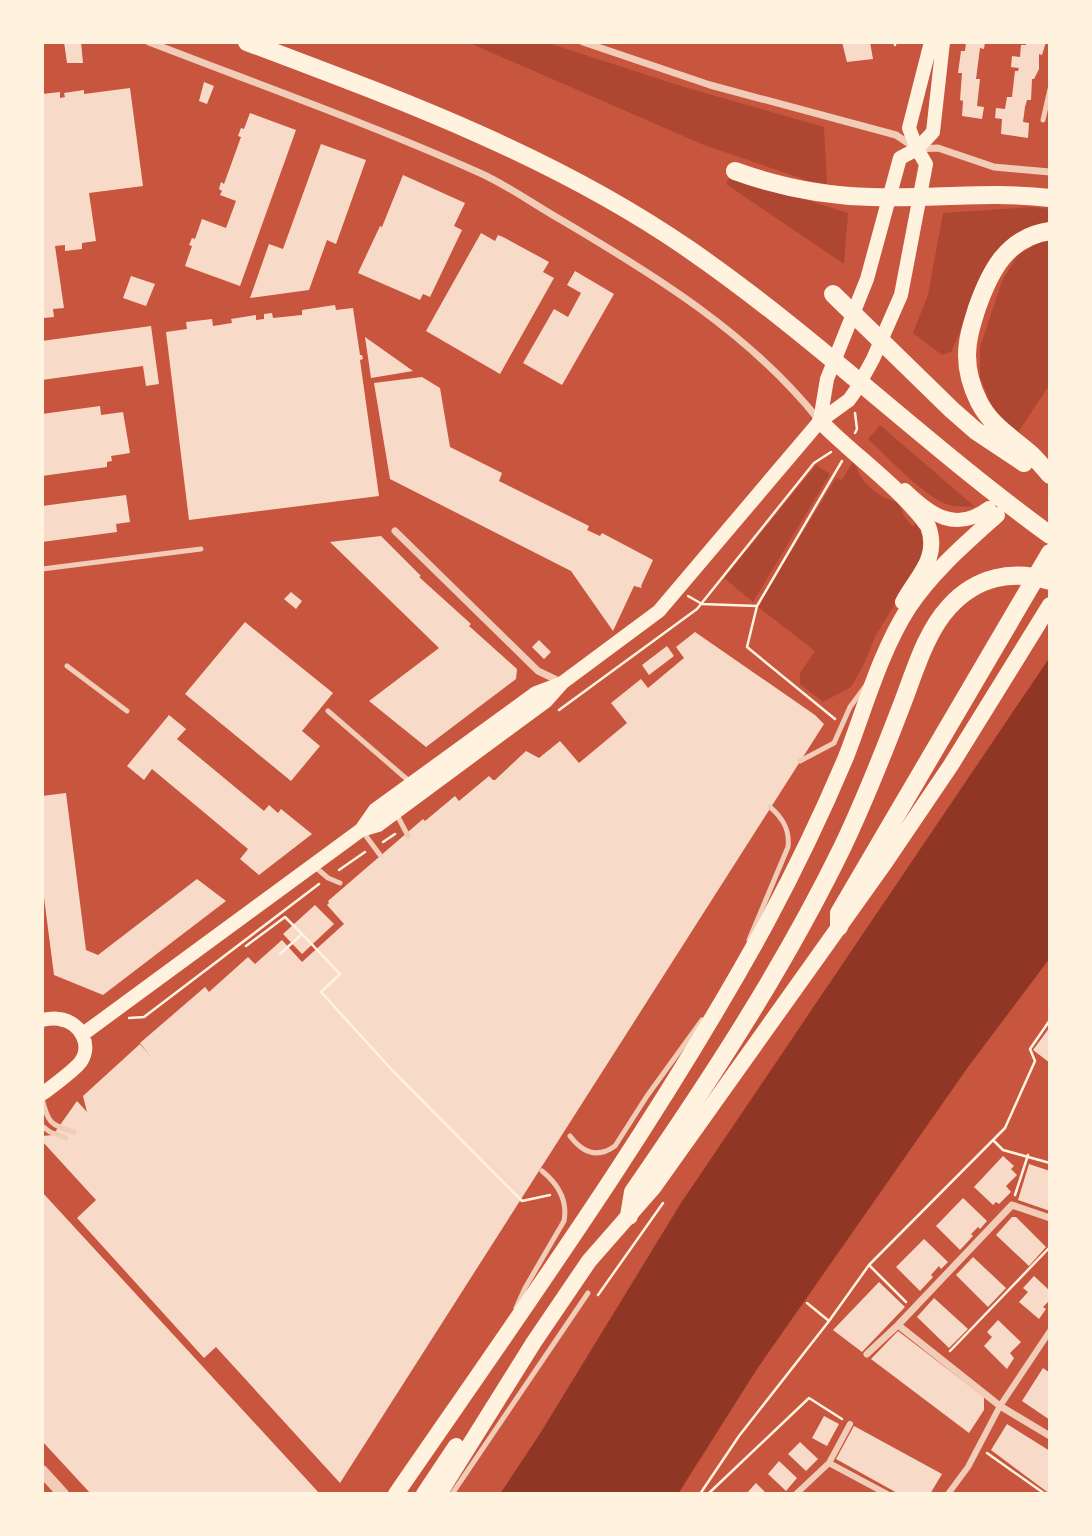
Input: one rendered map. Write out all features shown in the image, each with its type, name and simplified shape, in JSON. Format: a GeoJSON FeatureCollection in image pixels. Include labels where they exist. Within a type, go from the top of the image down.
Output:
{"type":"FeatureCollection","features":[{"type":"Feature","properties":{"kind":"highway"},"geometry":{"type":"LineString","coordinates":[[247,42],[417,107],[549,166],[641,218],[689,249],[813,344],[978,480],[1050,535]]}},
{"type":"Feature","properties":{"kind":"highway"},"geometry":{"type":"LineString","coordinates":[[735,171],[764,181],[816,192],[872,197],[1002,195],[1050,198]]}},
{"type":"Feature","properties":{"kind":"highway"},"geometry":{"type":"LineString","coordinates":[[1050,231],[1021,241],[997,264],[974,318],[967,354],[969,375],[991,421],[1032,455],[1050,475]]}},
{"type":"Feature","properties":{"kind":"highway"},"geometry":{"type":"LineString","coordinates":[[833,294],[903,364],[976,431],[1050,480]]}},
{"type":"Feature","properties":{"kind":"highway"},"geometry":{"type":"LineString","coordinates":[[839,927],[839,913],[1050,553]]}},
{"type":"Feature","properties":{"kind":"highway"},"geometry":{"type":"LineString","coordinates":[[629,1216],[633,1192],[737,1034],[811,909],[874,776],[936,625],[959,597],[975,585],[999,577],[1020,575],[1050,581]]}},
{"type":"Feature","properties":{"kind":"main road"},"geometry":{"type":"LineString","coordinates":[[83,1034],[361,830],[375,810],[411,783],[536,693],[562,682],[659,611],[820,421],[849,400],[873,359],[901,295],[926,164],[909,128],[931,42]]}},
{"type":"Feature","properties":{"kind":"main road"},"geometry":{"type":"LineString","coordinates":[[820,421],[827,379],[867,279],[900,159],[917,149],[933,132],[943,42]]}},
{"type":"Feature","properties":{"kind":"main road"},"geometry":{"type":"LineString","coordinates":[[820,421],[850,439],[917,501],[936,514],[948,520],[964,521],[993,512]]}},
{"type":"Feature","properties":{"kind":"main road"},"geometry":{"type":"LineString","coordinates":[[820,421],[921,517],[932,536],[932,552],[897,612],[879,672]]}},
{"type":"Feature","properties":{"kind":"main road"},"geometry":{"type":"LineString","coordinates":[[396,1494],[650,1119],[733,982],[827,801],[879,672],[909,607],[993,512]]}},
{"type":"Feature","properties":{"kind":"main road"},"geometry":{"type":"LineString","coordinates":[[439,1494],[473,1437],[589,1261],[661,1177],[951,765],[1050,606]]}},
{"type":"Feature","properties":{"kind":"main road"},"geometry":{"type":"LineString","coordinates":[[361,830],[378,825],[396,812],[546,701],[562,682]]}},
{"type":"Feature","properties":{"kind":"main road"},"geometry":{"type":"LineString","coordinates":[[42,1020],[61,1019],[74,1025],[83,1034],[86,1047],[80,1063],[42,1096]]}},
{"type":"Feature","properties":{"kind":"main road"},"geometry":{"type":"LineString","coordinates":[[424,1494],[457,1445],[473,1437]]}},
{"type":"Feature","properties":{"kind":"street"},"geometry":{"type":"LineString","coordinates":[[149,42],[483,174],[628,259],[685,297],[793,387],[820,421]]}},
{"type":"Feature","properties":{"kind":"street"},"geometry":{"type":"LineString","coordinates":[[583,42],[710,85],[896,135],[917,149],[938,148],[994,167],[1050,172]]}},
{"type":"Feature","properties":{"kind":"street"},"geometry":{"type":"LineString","coordinates":[[395,531],[538,671],[562,682]]}},
{"type":"Feature","properties":{"kind":"street"},"geometry":{"type":"LineString","coordinates":[[867,1354],[913,1310],[1012,1205],[1050,1218]]}},
{"type":"Feature","properties":{"kind":"street"},"geometry":{"type":"LineString","coordinates":[[898,1325],[1000,1406],[1050,1436]]}},
{"type":"Feature","properties":{"kind":"street"},"geometry":{"type":"LineString","coordinates":[[948,1494],[1000,1406],[1050,1331]]}},
{"type":"Feature","properties":{"kind":"street"},"geometry":{"type":"LineString","coordinates":[[796,1494],[829,1463],[850,1424]]}},
{"type":"Feature","properties":{"kind":"street"},"geometry":{"type":"LineString","coordinates":[[829,1463],[887,1494]]}},
{"type":"Feature","properties":{"kind":"street"},"geometry":{"type":"LineString","coordinates":[[42,1471],[63,1494]]}},
{"type":"Feature","properties":{"kind":"lane"},"geometry":{"type":"LineString","coordinates":[[1043,120],[1050,89]]}},
{"type":"Feature","properties":{"kind":"lane"},"geometry":{"type":"LineString","coordinates":[[42,569],[201,549]]}},
{"type":"Feature","properties":{"kind":"lane"},"geometry":{"type":"LineString","coordinates":[[67,666],[127,711]]}},
{"type":"Feature","properties":{"kind":"lane"},"geometry":{"type":"LineString","coordinates":[[800,761],[834,743],[857,695],[879,672]]}},
{"type":"Feature","properties":{"kind":"lane"},"geometry":{"type":"LineString","coordinates":[[328,711],[411,783]]}},
{"type":"Feature","properties":{"kind":"lane"},"geometry":{"type":"LineString","coordinates":[[408,836],[396,812],[399,802],[451,763],[460,748]]}},
{"type":"Feature","properties":{"kind":"lane"},"geometry":{"type":"LineString","coordinates":[[570,1136],[586,1152],[609,1151],[615,1146],[688,1038],[733,982],[756,919],[789,847],[789,835],[784,822],[770,807]]}},
{"type":"Feature","properties":{"kind":"lane"},"geometry":{"type":"LineString","coordinates":[[361,830],[380,855]]}},
{"type":"Feature","properties":{"kind":"lane"},"geometry":{"type":"LineString","coordinates":[[313,866],[328,878],[340,883]]}},
{"type":"Feature","properties":{"kind":"lane"},"geometry":{"type":"LineString","coordinates":[[42,1096],[46,1117],[55,1126],[74,1132]]}},
{"type":"Feature","properties":{"kind":"lane"},"geometry":{"type":"LineString","coordinates":[[42,1126],[66,1139]]}},
{"type":"Feature","properties":{"kind":"lane"},"geometry":{"type":"LineString","coordinates":[[505,1336],[525,1287],[564,1221],[566,1213],[561,1193],[554,1181],[542,1171]]}},
{"type":"Feature","properties":{"kind":"lane"},"geometry":{"type":"LineString","coordinates":[[452,1494],[588,1293]]}},
{"type":"Feature","properties":{"kind":"path"},"geometry":{"type":"LineString","coordinates":[[837,721],[747,647],[757,606],[845,454]]}},
{"type":"Feature","properties":{"kind":"path"},"geometry":{"type":"LineString","coordinates":[[702,604],[757,606]]}},
{"type":"Feature","properties":{"kind":"path"},"geometry":{"type":"LineString","coordinates":[[246,946],[285,917],[340,974],[321,992],[392,1069],[522,1201],[561,1193]]}},
{"type":"Feature","properties":{"kind":"path"},"geometry":{"type":"LineString","coordinates":[[280,954],[302,934]]}},
{"type":"Feature","properties":{"kind":"path"},"geometry":{"type":"LineString","coordinates":[[700,1494],[739,1436],[869,1265],[1005,1128],[1035,1061],[1030,1049],[1050,1020]]}},
{"type":"Feature","properties":{"kind":"path"},"geometry":{"type":"LineString","coordinates":[[993,1140],[1003,1150],[1050,1163]]}},
{"type":"Feature","properties":{"kind":"path"},"geometry":{"type":"LineString","coordinates":[[1012,1205],[1028,1155]]}},
{"type":"Feature","properties":{"kind":"path"},"geometry":{"type":"LineString","coordinates":[[942,1360],[1050,1247]]}},
{"type":"Feature","properties":{"kind":"path"},"geometry":{"type":"LineString","coordinates":[[869,1265],[913,1310]]}},
{"type":"Feature","properties":{"kind":"path"},"geometry":{"type":"LineString","coordinates":[[807,1303],[829,1321]]}},
{"type":"Feature","properties":{"kind":"path"},"geometry":{"type":"LineString","coordinates":[[708,1494],[809,1398],[850,1424]]}},
{"type":"Feature","properties":{"kind":"path"},"geometry":{"type":"LineString","coordinates":[[978,1447],[1045,1494]]}},
{"type":"Feature","properties":{"kind":"shaded area"},"geometry":{"type":"Polygon","coordinates":[[[467,42],[545,42],[684,87],[824,127],[827,184],[809,181],[704,145],[467,42]]]}},
{"type":"Feature","properties":{"kind":"shaded area"},"geometry":{"type":"Polygon","coordinates":[[[730,176],[848,213],[844,264],[726,184],[730,176]]]}},
{"type":"Feature","properties":{"kind":"shaded area"},"geometry":{"type":"Polygon","coordinates":[[[1031,207],[1050,209],[1050,223],[1041,224],[995,252],[951,352],[942,355],[913,333],[928,295],[943,213],[1031,207]]]}},
{"type":"Feature","properties":{"kind":"shaded area"},"geometry":{"type":"Polygon","coordinates":[[[1043,240],[1050,240],[1050,384],[1017,434],[996,416],[980,377],[980,347],[1002,281],[1018,255],[1043,240]]]}},
{"type":"Feature","properties":{"kind":"shaded area"},"geometry":{"type":"Polygon","coordinates":[[[880,425],[975,507],[953,506],[943,502],[908,477],[868,439],[880,425]]]}},
{"type":"Feature","properties":{"kind":"shaded area"},"geometry":{"type":"Polygon","coordinates":[[[854,460],[860,475],[870,487],[898,502],[913,527],[917,520],[926,535],[926,553],[876,635],[851,687],[823,702],[800,684],[800,673],[815,651],[757,606],[836,478],[842,480],[854,460]]]}},
{"type":"Feature","properties":{"kind":"shaded area"},"geometry":{"type":"Polygon","coordinates":[[[816,465],[830,474],[753,602],[724,578],[816,465]]]}},
{"type":"Feature","properties":{"kind":"shaded area"},"geometry":{"type":"Polygon","coordinates":[[[1050,657],[1050,958],[968,1067],[757,1369],[678,1494],[500,1494],[681,1203],[1050,657]]]}},
{"type":"Feature","properties":{"kind":"building"},"geometry":{"type":"Polygon","coordinates":[[[64,42],[81,42],[83,63],[67,63],[64,42]]]}},
{"type":"Feature","properties":{"kind":"building"},"geometry":{"type":"Polygon","coordinates":[[[842,42],[870,42],[873,59],[847,62],[842,42]]]}},
{"type":"Feature","properties":{"kind":"building"},"geometry":{"type":"Polygon","coordinates":[[[966,42],[985,42],[984,49],[980,48],[976,79],[980,79],[977,106],[984,107],[982,119],[962,116],[962,73],[958,73],[961,51],[965,51],[966,42]]]}},
{"type":"Feature","properties":{"kind":"building"},"geometry":{"type":"Polygon","coordinates":[[[1026,42],[1046,42],[1042,55],[1039,54],[1039,69],[1032,79],[1031,100],[1027,100],[1025,107],[1023,122],[1029,123],[1028,138],[1001,134],[1002,119],[995,118],[996,108],[1005,109],[1007,97],[1012,97],[1015,71],[1019,68],[1011,67],[1012,56],[1020,57],[1021,45],[1026,45],[1026,42]]]}},
{"type":"Feature","properties":{"kind":"building"},"geometry":{"type":"Polygon","coordinates":[[[204,82],[214,86],[207,104],[199,101],[204,82]]]}},
{"type":"Feature","properties":{"kind":"building"},"geometry":{"type":"Polygon","coordinates":[[[130,88],[143,186],[89,193],[96,241],[82,243],[82,249],[65,251],[65,245],[55,246],[64,308],[53,309],[54,317],[44,318],[42,94],[60,92],[60,98],[65,97],[64,93],[84,90],[84,94],[130,88]]]}},
{"type":"Feature","properties":{"kind":"building"},"geometry":{"type":"Polygon","coordinates":[[[250,113],[296,130],[240,286],[185,266],[192,246],[189,245],[192,238],[195,239],[202,219],[226,228],[236,201],[220,195],[222,191],[219,189],[221,182],[224,184],[241,137],[238,136],[250,113]]]}},
{"type":"Feature","properties":{"kind":"building"},"geometry":{"type":"Polygon","coordinates":[[[321,144],[366,160],[336,244],[327,240],[309,290],[250,298],[269,244],[283,249],[321,144]]]}},
{"type":"Feature","properties":{"kind":"building"},"geometry":{"type":"Polygon","coordinates":[[[403,175],[465,203],[454,226],[462,230],[430,297],[423,294],[420,300],[358,273],[380,226],[382,227],[403,175]]]}},
{"type":"Feature","properties":{"kind":"building"},"geometry":{"type":"Polygon","coordinates":[[[481,233],[495,241],[498,235],[549,262],[543,272],[554,278],[500,374],[426,331],[481,233]]]}},
{"type":"Feature","properties":{"kind":"building"},"geometry":{"type":"Polygon","coordinates":[[[575,271],[614,294],[562,385],[523,363],[554,309],[568,317],[581,293],[567,285],[575,271]]]}},
{"type":"Feature","properties":{"kind":"building"},"geometry":{"type":"Polygon","coordinates":[[[131,276],[155,284],[146,306],[123,298],[131,276]]]}},
{"type":"Feature","properties":{"kind":"building"},"geometry":{"type":"Polygon","coordinates":[[[335,305],[336,310],[353,308],[360,355],[363,359],[360,360],[379,496],[189,520],[166,332],[187,329],[186,322],[212,319],[213,326],[232,323],[231,319],[256,315],[256,320],[264,319],[264,314],[272,313],[273,318],[302,315],[302,310],[335,305]]]}},
{"type":"Feature","properties":{"kind":"building"},"geometry":{"type":"Polygon","coordinates":[[[151,326],[159,384],[146,386],[143,366],[42,380],[42,341],[151,326]]]}},
{"type":"Feature","properties":{"kind":"building"},"geometry":{"type":"Polygon","coordinates":[[[365,337],[413,371],[371,378],[365,337]]]}},
{"type":"Feature","properties":{"kind":"building"},"geometry":{"type":"Polygon","coordinates":[[[422,377],[440,388],[450,447],[502,473],[499,481],[589,526],[587,530],[600,536],[602,533],[653,560],[642,588],[634,586],[613,631],[571,571],[390,479],[374,383],[422,377]]]}},
{"type":"Feature","properties":{"kind":"building"},"geometry":{"type":"Polygon","coordinates":[[[100,406],[101,415],[123,412],[130,453],[111,456],[112,461],[107,462],[107,467],[42,476],[42,414],[100,406]]]}},
{"type":"Feature","properties":{"kind":"building"},"geometry":{"type":"Polygon","coordinates":[[[126,495],[130,522],[116,524],[117,532],[42,542],[42,506],[126,495]]]}},
{"type":"Feature","properties":{"kind":"building"},"geometry":{"type":"Polygon","coordinates":[[[381,536],[421,576],[419,577],[471,624],[469,626],[517,669],[516,679],[426,747],[369,701],[439,648],[330,542],[381,536]]]}},
{"type":"Feature","properties":{"kind":"building"},"geometry":{"type":"Polygon","coordinates":[[[291,592],[302,601],[296,609],[284,599],[291,592]]]}},
{"type":"Feature","properties":{"kind":"building"},"geometry":{"type":"Polygon","coordinates":[[[245,622],[333,693],[302,731],[320,746],[291,781],[185,694],[245,622]]]}},
{"type":"Feature","properties":{"kind":"building"},"geometry":{"type":"Polygon","coordinates":[[[695,632],[815,715],[824,724],[340,1483],[216,1347],[204,1358],[77,1218],[96,1200],[42,1141],[42,1136],[53,1135],[77,1101],[87,1112],[83,1096],[140,1044],[150,1056],[140,1043],[205,987],[209,992],[248,957],[255,964],[282,940],[302,962],[344,924],[327,905],[328,901],[423,819],[425,821],[455,796],[459,801],[489,776],[495,780],[526,751],[539,758],[560,741],[579,763],[627,723],[611,703],[641,679],[648,688],[684,658],[676,647],[695,632]]]}},
{"type":"Feature","properties":{"kind":"building"},"geometry":{"type":"Polygon","coordinates":[[[539,640],[551,652],[544,659],[532,647],[539,640]]]}},
{"type":"Feature","properties":{"kind":"building"},"geometry":{"type":"Polygon","coordinates":[[[667,646],[674,656],[649,675],[642,665],[667,646]]]}},
{"type":"Feature","properties":{"kind":"building"},"geometry":{"type":"Polygon","coordinates":[[[169,715],[186,729],[177,739],[264,811],[269,805],[278,813],[281,809],[312,834],[259,875],[240,859],[248,849],[152,769],[144,780],[127,766],[169,715]]]}},
{"type":"Feature","properties":{"kind":"building"},"geometry":{"type":"Polygon","coordinates":[[[66,793],[86,950],[98,955],[197,879],[226,901],[103,995],[54,975],[42,882],[42,796],[66,793]]]}},
{"type":"Feature","properties":{"kind":"building"},"geometry":{"type":"Polygon","coordinates":[[[315,905],[334,924],[302,954],[283,934],[315,905]]]}},
{"type":"Feature","properties":{"kind":"building"},"geometry":{"type":"Polygon","coordinates":[[[1050,1027],[1050,1063],[1033,1050],[1050,1027]]]}},
{"type":"Feature","properties":{"kind":"building"},"geometry":{"type":"Polygon","coordinates":[[[1003,1156],[1014,1166],[1011,1169],[1017,1175],[1006,1186],[1011,1192],[999,1204],[996,1202],[993,1205],[974,1187],[1003,1156]]]}},
{"type":"Feature","properties":{"kind":"building"},"geometry":{"type":"Polygon","coordinates":[[[1029,1164],[1050,1171],[1050,1211],[1018,1200],[1029,1164]]]}},
{"type":"Feature","properties":{"kind":"building"},"geometry":{"type":"Polygon","coordinates":[[[42,1192],[320,1494],[91,1494],[42,1441],[42,1192]]]}},
{"type":"Feature","properties":{"kind":"building"},"geometry":{"type":"Polygon","coordinates":[[[963,1198],[987,1221],[971,1234],[973,1236],[960,1250],[936,1226],[963,1198]]]}},
{"type":"Feature","properties":{"kind":"building"},"geometry":{"type":"Polygon","coordinates":[[[1012,1217],[1016,1217],[1046,1247],[1029,1266],[996,1235],[1012,1217]]]}},
{"type":"Feature","properties":{"kind":"building"},"geometry":{"type":"Polygon","coordinates":[[[924,1239],[948,1262],[941,1269],[939,1266],[920,1291],[896,1267],[924,1239]]]}},
{"type":"Feature","properties":{"kind":"building"},"geometry":{"type":"Polygon","coordinates":[[[973,1257],[1006,1288],[988,1307],[956,1275],[973,1257]]]}},
{"type":"Feature","properties":{"kind":"building"},"geometry":{"type":"Polygon","coordinates":[[[1034,1276],[1050,1291],[1050,1300],[1043,1307],[1046,1309],[1039,1319],[1019,1302],[1028,1292],[1023,1288],[1034,1276]]]}},
{"type":"Feature","properties":{"kind":"building"},"geometry":{"type":"Polygon","coordinates":[[[879,1282],[905,1307],[862,1352],[833,1330],[879,1282]]]}},
{"type":"Feature","properties":{"kind":"building"},"geometry":{"type":"Polygon","coordinates":[[[934,1298],[968,1329],[949,1348],[917,1317],[934,1298]]]}},
{"type":"Feature","properties":{"kind":"building"},"geometry":{"type":"Polygon","coordinates":[[[998,1320],[1021,1342],[1010,1353],[1014,1358],[1007,1369],[984,1346],[992,1337],[987,1332],[998,1320]]]}},
{"type":"Feature","properties":{"kind":"building"},"geometry":{"type":"Polygon","coordinates":[[[898,1331],[984,1397],[984,1410],[969,1433],[871,1359],[898,1331]]]}},
{"type":"Feature","properties":{"kind":"building"},"geometry":{"type":"Polygon","coordinates":[[[1043,1368],[1050,1373],[1050,1420],[1022,1401],[1043,1368]]]}},
{"type":"Feature","properties":{"kind":"building"},"geometry":{"type":"Polygon","coordinates":[[[824,1416],[839,1424],[827,1446],[812,1438],[824,1416]]]}},
{"type":"Feature","properties":{"kind":"building"},"geometry":{"type":"Polygon","coordinates":[[[1007,1424],[1050,1451],[1050,1494],[991,1450],[1007,1424]]]}},
{"type":"Feature","properties":{"kind":"building"},"geometry":{"type":"Polygon","coordinates":[[[854,1426],[942,1474],[930,1494],[899,1494],[836,1459],[854,1426]]]}},
{"type":"Feature","properties":{"kind":"building"},"geometry":{"type":"Polygon","coordinates":[[[800,1442],[818,1459],[806,1471],[788,1454],[800,1442]]]}},
{"type":"Feature","properties":{"kind":"building"},"geometry":{"type":"Polygon","coordinates":[[[779,1461],[797,1478],[786,1491],[768,1474],[779,1461]]]}},
{"type":"Feature","properties":{"kind":"building"},"geometry":{"type":"Polygon","coordinates":[[[756,1483],[767,1494],[746,1494],[756,1483]]]}}]}
